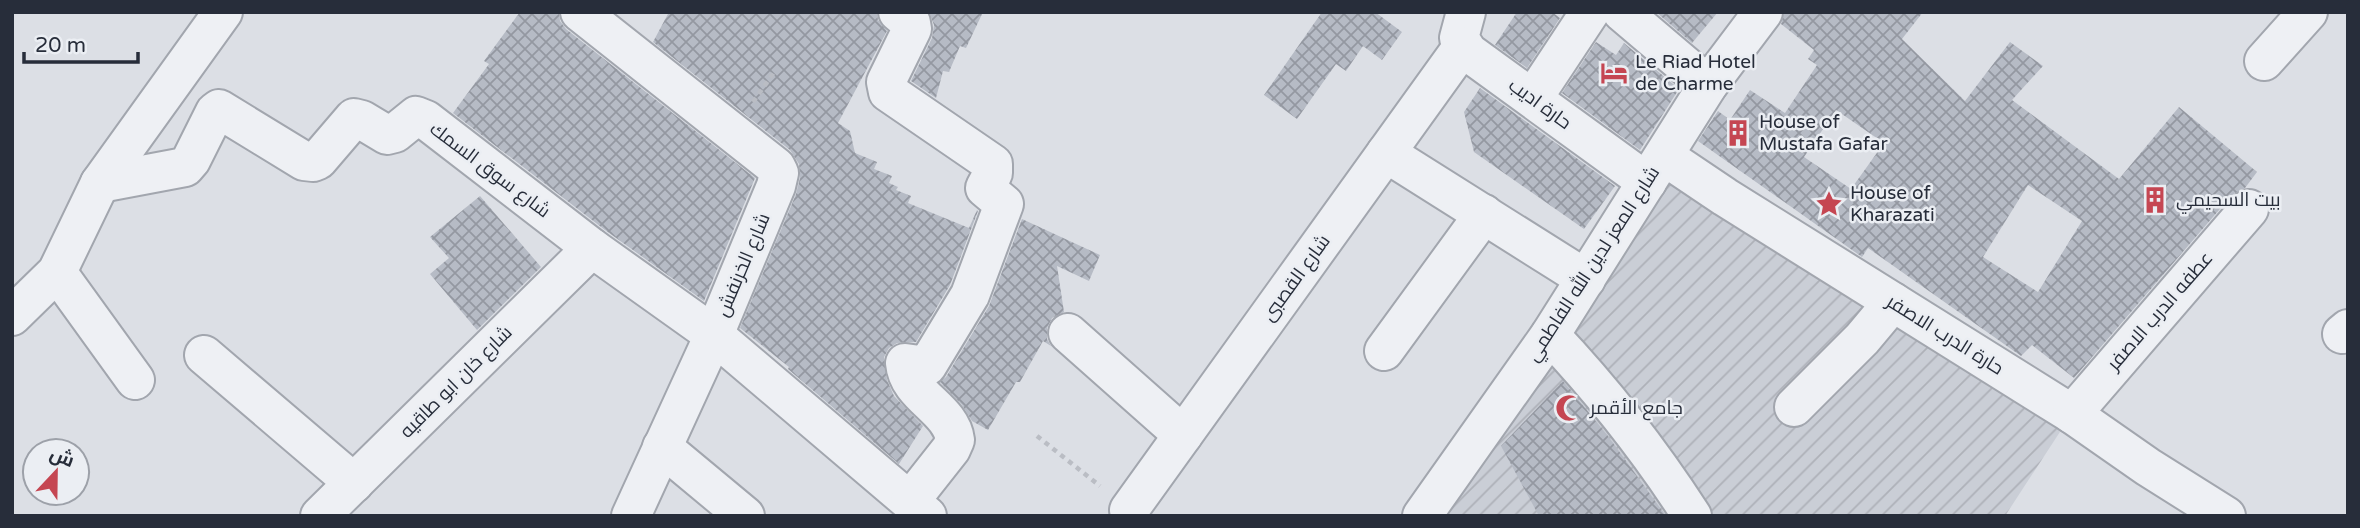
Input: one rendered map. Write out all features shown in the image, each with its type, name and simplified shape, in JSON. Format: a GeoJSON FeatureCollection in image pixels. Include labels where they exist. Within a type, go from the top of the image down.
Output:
{"type":"FeatureCollection","features":[{"type":"Feature","properties":{"kind":"street"},"geometry":{"type":"LineString","coordinates":[[12,316],[57,272],[100,183],[223,12]]}},
{"type":"Feature","properties":{"kind":"street","name":"شارع الخرنفش"},"geometry":{"type":"LineString","coordinates":[[580,12],[772,162],[779,173],[776,186],[714,334],[919,508]]}},
{"type":"Feature","properties":{"kind":"street"},"geometry":{"type":"LineString","coordinates":[[898,12],[913,26],[912,33],[886,82],[888,92],[993,164],[995,168],[985,188],[1004,204],[970,295],[934,354],[926,366],[905,363],[906,375],[914,388],[951,425],[955,440],[919,508]]}},
{"type":"Feature","properties":{"kind":"street"},"geometry":{"type":"LineString","coordinates":[[1533,98],[1590,12]]}},
{"type":"Feature","properties":{"kind":"street"},"geometry":{"type":"LineString","coordinates":[[1622,12],[1709,85]]}},
{"type":"Feature","properties":{"kind":"street","name":"شارع المعز لدين الله الفاطمي"},"geometry":{"type":"LineString","coordinates":[[1423,516],[1550,335],[1709,85],[1763,12]]}},
{"type":"Feature","properties":{"kind":"street"},"geometry":{"type":"LineString","coordinates":[[2264,61],[2308,12]]}},
{"type":"Feature","properties":{"kind":"street","name":"حارة اديب"},"geometry":{"type":"LineString","coordinates":[[1465,29],[1468,52],[1533,98],[1655,169]]}},
{"type":"Feature","properties":{"kind":"street","name":"شارع القصبى"},"geometry":{"type":"LineString","coordinates":[[1129,510],[1387,153],[1465,29]]}},
{"type":"Feature","properties":{"kind":"street","name":"شارع سوق السمك"},"geometry":{"type":"LineString","coordinates":[[100,183],[185,167],[219,109],[304,161],[313,162],[318,160],[354,118],[387,135],[395,133],[416,116],[426,120],[592,248],[714,334]]}},
{"type":"Feature","properties":{"kind":"street"},"geometry":{"type":"LineString","coordinates":[[1387,153],[1586,279]]}},
{"type":"Feature","properties":{"kind":"street","name":"حارة الدرب الاصفر"},"geometry":{"type":"LineString","coordinates":[[1655,169],[1725,197],[2072,414],[2148,467],[2226,516]]}},
{"type":"Feature","properties":{"kind":"street","name":"عطفه الدرب الاصفر"},"geometry":{"type":"LineString","coordinates":[[2072,414],[2249,209]]}},
{"type":"Feature","properties":{"kind":"street"},"geometry":{"type":"LineString","coordinates":[[1384,351],[1484,214]]}},
{"type":"Feature","properties":{"kind":"street","name":"شارع خان ابو طاقيه"},"geometry":{"type":"LineString","coordinates":[[320,516],[592,248]]}},
{"type":"Feature","properties":{"kind":"street"},"geometry":{"type":"LineString","coordinates":[[57,272],[135,380]]}},
{"type":"Feature","properties":{"kind":"street"},"geometry":{"type":"LineString","coordinates":[[1794,407],[1863,339],[1893,302]]}},
{"type":"Feature","properties":{"kind":"street"},"geometry":{"type":"LineString","coordinates":[[1068,332],[1184,435]]}},
{"type":"Feature","properties":{"kind":"street"},"geometry":{"type":"LineString","coordinates":[[631,516],[714,334]]}},
{"type":"Feature","properties":{"kind":"street"},"geometry":{"type":"LineString","coordinates":[[1550,335],[1591,379],[1637,436],[1692,516]]}},
{"type":"Feature","properties":{"kind":"street"},"geometry":{"type":"LineString","coordinates":[[204,355],[354,483]]}},
{"type":"Feature","properties":{"kind":"street"},"geometry":{"type":"LineString","coordinates":[[662,447],[745,516]]}},
{"type":"Feature","properties":{"kind":"path"},"geometry":{"type":"LineString","coordinates":[[1037,436],[1129,510]]}},
{"type":"Feature","properties":{"kind":"shaded area"},"geometry":{"type":"Polygon","coordinates":[[[1667,168],[2071,415],[2005,516],[1430,516],[1667,168]]]}},
{"type":"Feature","properties":{"kind":"building"},"geometry":{"type":"Polygon","coordinates":[[[520,12],[559,12],[560,21],[566,29],[755,178],[704,301],[605,230],[453,113],[489,64],[484,61],[520,12]]]}},
{"type":"Feature","properties":{"kind":"building"},"geometry":{"type":"Polygon","coordinates":[[[669,12],[877,12],[878,20],[887,31],[838,123],[850,131],[855,153],[877,162],[874,169],[892,176],[889,183],[898,187],[896,190],[911,196],[908,203],[969,228],[978,211],[950,285],[916,342],[897,343],[889,348],[884,357],[887,380],[894,396],[923,426],[899,464],[788,369],[789,367],[740,328],[796,194],[800,178],[799,164],[790,150],[653,42],[669,12]]]}},
{"type":"Feature","properties":{"kind":"building"},"geometry":{"type":"Polygon","coordinates":[[[929,12],[983,12],[966,48],[960,46],[949,72],[943,71],[936,98],[911,81],[932,38],[934,25],[929,12]]]}},
{"type":"Feature","properties":{"kind":"building"},"geometry":{"type":"Polygon","coordinates":[[[1322,12],[1375,12],[1402,32],[1382,60],[1363,46],[1346,71],[1336,64],[1297,119],[1264,95],[1322,12]]]}},
{"type":"Feature","properties":{"kind":"building"},"geometry":{"type":"Polygon","coordinates":[[[1517,12],[1552,12],[1560,18],[1527,68],[1495,45],[1517,12]]]}},
{"type":"Feature","properties":{"kind":"building"},"geometry":{"type":"Polygon","coordinates":[[[1656,12],[1718,12],[1692,43],[1656,12]]]}},
{"type":"Feature","properties":{"kind":"building"},"geometry":{"type":"Polygon","coordinates":[[[1784,12],[1923,12],[1902,39],[1965,101],[2010,42],[2043,66],[2012,100],[2119,179],[2179,107],[2257,172],[2245,188],[2232,195],[2074,378],[2032,345],[2021,356],[1868,248],[1862,257],[1698,141],[1718,111],[1730,120],[1750,90],[1785,113],[1817,65],[1808,59],[1814,50],[1781,24],[1784,12]],[[1836,110],[1804,157],[1851,189],[1884,143],[1836,110]],[[2028,185],[1983,257],[2038,292],[2082,221],[2028,185]]]}},
{"type":"Feature","properties":{"kind":"building"},"geometry":{"type":"Polygon","coordinates":[[[1596,42],[1616,55],[1624,43],[1679,89],[1640,150],[1562,93],[1596,42]]]}},
{"type":"Feature","properties":{"kind":"building"},"geometry":{"type":"Polygon","coordinates":[[[1480,88],[1615,186],[1584,229],[1474,152],[1464,112],[1480,88]]]}},
{"type":"Feature","properties":{"kind":"building"},"geometry":{"type":"Polygon","coordinates":[[[480,196],[541,267],[477,330],[430,274],[449,258],[430,237],[480,196]]]}},
{"type":"Feature","properties":{"kind":"building"},"geometry":{"type":"Polygon","coordinates":[[[1022,219],[1100,255],[1089,281],[1057,266],[1064,312],[1052,318],[1047,328],[1047,339],[1051,346],[1043,341],[988,430],[972,421],[962,405],[940,382],[946,377],[989,306],[1022,219]]]}},
{"type":"Feature","properties":{"kind":"building","name":"جامع الأقمر"},"geometry":{"type":"Polygon","coordinates":[[[1563,381],[1608,436],[1666,516],[1539,516],[1501,446],[1563,381]]]}},
{"type":"Feature","properties":{"kind":"place","name":"Le Riad Hotel de Charme"},"geometry":{"type":"Point","coordinates":[1614,73]}},
{"type":"Feature","properties":{"kind":"place","name":"House of Mustafa Gafar"},"geometry":{"type":"Point","coordinates":[1738,133]}},
{"type":"Feature","properties":{"kind":"place","name":"بيت السحيمي"},"geometry":{"type":"Point","coordinates":[2155,200]}},
{"type":"Feature","properties":{"kind":"place","name":"House of Kharazati"},"geometry":{"type":"Point","coordinates":[1829,204]}},
{"type":"Feature","properties":{"kind":"place","name":"جامع الأقمر"},"geometry":{"type":"Point","coordinates":[1569,408]}}]}
